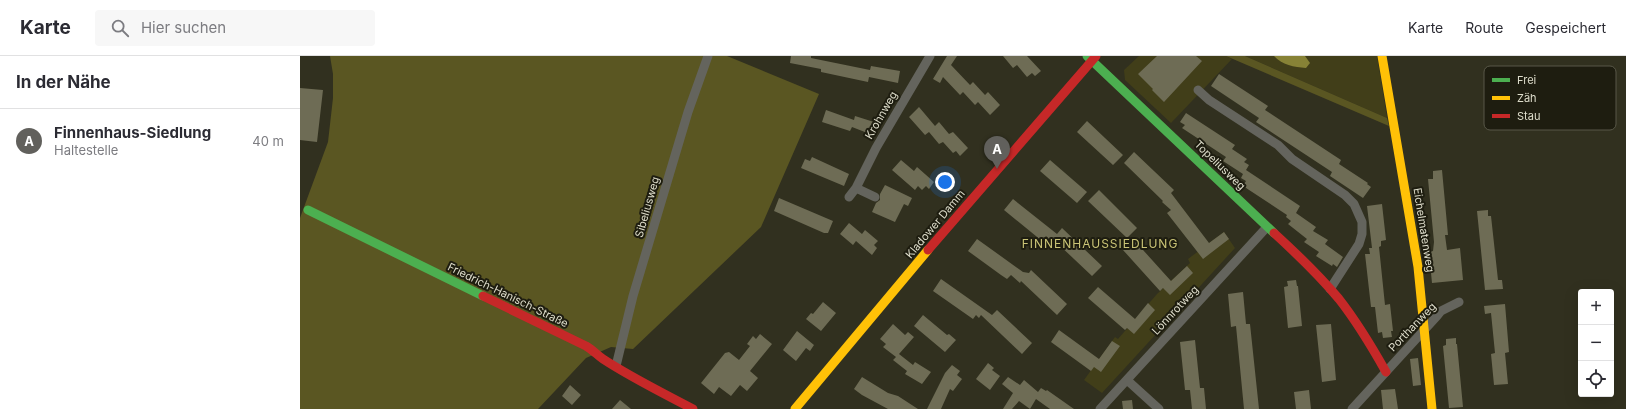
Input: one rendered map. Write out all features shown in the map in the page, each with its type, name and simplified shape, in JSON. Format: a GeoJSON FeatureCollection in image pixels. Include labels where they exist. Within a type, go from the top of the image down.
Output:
{"type":"FeatureCollection","features":[{"type":"Feature","properties":{"kind":"street","name":"Sibeliusweg"},"geometry":{"type":"LineString","coordinates":[[616,366],[633,296],[686,119],[708,56]]}},
{"type":"Feature","properties":{"kind":"street","name":"Krohnweg"},"geometry":{"type":"LineString","coordinates":[[849,197],[856,188],[876,148],[930,56]]}},
{"type":"Feature","properties":{"kind":"street","name":"Eichelmatenweg"},"geometry":{"type":"LineString","coordinates":[[1382,56],[1418,267],[1432,409]]}},
{"type":"Feature","properties":{"kind":"street","name":"Topeliusweg"},"geometry":{"type":"LineString","coordinates":[[1092,58],[1292,250],[1330,289],[1368,340],[1386,372]]}},
{"type":"Feature","properties":{"kind":"street","name":"Kladower Damm"},"geometry":{"type":"LineString","coordinates":[[795,409],[947,227],[1092,58]]}},
{"type":"Feature","properties":{"kind":"street"},"geometry":{"type":"LineString","coordinates":[[1198,90],[1209,100],[1278,146],[1292,159],[1345,195],[1354,204],[1362,222],[1362,234],[1359,244],[1330,289]]}},
{"type":"Feature","properties":{"kind":"street"},"geometry":{"type":"LineString","coordinates":[[856,188],[875,197]]}},
{"type":"Feature","properties":{"kind":"street","name":"Friedrich-Hanisch-Straße"},"geometry":{"type":"LineString","coordinates":[[308,210],[586,346],[596,352],[601,358],[636,379],[693,409]]}},
{"type":"Feature","properties":{"kind":"street","name":"Lönnrotweg"},"geometry":{"type":"LineString","coordinates":[[1100,409],[1267,227]]}},
{"type":"Feature","properties":{"kind":"street","name":"Porthanweg"},"geometry":{"type":"LineString","coordinates":[[1386,372],[1441,312],[1459,302]]}},
{"type":"Feature","properties":{"kind":"street"},"geometry":{"type":"LineString","coordinates":[[1352,409],[1386,372]]}},
{"type":"Feature","properties":{"kind":"street"},"geometry":{"type":"LineString","coordinates":[[1127,380],[1159,409]]}},
{"type":"Feature","properties":{"kind":"shaded area"},"geometry":{"type":"Polygon","coordinates":[[[330,56],[727,56],[819,94],[761,227],[633,349],[611,347],[586,358],[538,409],[300,409],[300,218],[328,142],[333,98],[333,74],[330,56]]]}},
{"type":"Feature","properties":{"kind":"shaded area"},"geometry":{"type":"Polygon","coordinates":[[[1139,56],[1226,56],[1232,59],[1171,123],[1125,80],[1124,70],[1139,56]]]}},
{"type":"Feature","properties":{"kind":"shaded area"},"geometry":{"type":"Polygon","coordinates":[[[1226,56],[1245,56],[1387,118],[1389,126],[1226,56]]]}},
{"type":"Feature","properties":{"kind":"shaded area"},"geometry":{"type":"Polygon","coordinates":[[[1245,56],[1377,56],[1387,118],[1245,56]]]}},
{"type":"Feature","properties":{"kind":"shaded area"},"geometry":{"type":"Polygon","coordinates":[[[1274,56],[1305,56],[1310,63],[1306,68],[1293,66],[1281,62],[1274,56]]]}},
{"type":"Feature","properties":{"kind":"shaded area"},"geometry":{"type":"Polygon","coordinates":[[[1224,232],[1235,248],[1102,393],[1084,380],[1115,337],[1118,339],[1157,294],[1190,263],[1188,259],[1224,232]]]}},
{"type":"Feature","properties":{"kind":"building"},"geometry":{"type":"Polygon","coordinates":[[[791,56],[811,56],[811,58],[870,70],[871,66],[900,71],[898,83],[869,77],[868,82],[821,72],[821,69],[790,63],[791,56]]]}},
{"type":"Feature","properties":{"kind":"building"},"geometry":{"type":"Polygon","coordinates":[[[947,56],[957,56],[951,65],[970,85],[973,82],[985,95],[988,92],[1000,105],[990,115],[978,102],[975,105],[963,92],[960,95],[943,77],[940,83],[933,79],[947,56]]]}},
{"type":"Feature","properties":{"kind":"building"},"geometry":{"type":"Polygon","coordinates":[[[1003,56],[1027,56],[1041,71],[1035,76],[1032,73],[1027,77],[1017,65],[1013,68],[1003,56]]]}},
{"type":"Feature","properties":{"kind":"building"},"geometry":{"type":"Polygon","coordinates":[[[1157,56],[1196,56],[1202,61],[1164,102],[1138,74],[1157,56]]]}},
{"type":"Feature","properties":{"kind":"building"},"geometry":{"type":"Polygon","coordinates":[[[1219,74],[1268,106],[1265,110],[1341,160],[1339,164],[1368,183],[1367,184],[1371,187],[1363,198],[1330,176],[1332,172],[1256,122],[1259,118],[1211,86],[1219,74]]]}},
{"type":"Feature","properties":{"kind":"building"},"geometry":{"type":"Polygon","coordinates":[[[300,88],[323,90],[317,142],[300,140],[300,88]]]}},
{"type":"Feature","properties":{"kind":"building"},"geometry":{"type":"Polygon","coordinates":[[[919,107],[935,126],[939,122],[949,134],[953,132],[968,148],[960,156],[956,151],[953,153],[943,142],[939,144],[929,132],[925,135],[909,117],[919,107]]]}},
{"type":"Feature","properties":{"kind":"building"},"geometry":{"type":"Polygon","coordinates":[[[826,110],[854,120],[855,116],[874,122],[870,134],[852,127],[850,131],[822,122],[826,110]]]}},
{"type":"Feature","properties":{"kind":"building"},"geometry":{"type":"Polygon","coordinates":[[[1186,113],[1235,145],[1232,149],[1247,159],[1244,162],[1249,165],[1246,170],[1300,206],[1296,213],[1316,227],[1313,231],[1328,240],[1325,244],[1343,257],[1337,267],[1333,264],[1332,266],[1316,256],[1319,252],[1304,242],[1307,239],[1288,224],[1291,221],[1286,217],[1287,215],[1243,186],[1246,181],[1241,178],[1243,174],[1223,161],[1226,157],[1182,128],[1185,125],[1180,122],[1186,113]]]}},
{"type":"Feature","properties":{"kind":"building"},"geometry":{"type":"Polygon","coordinates":[[[1087,121],[1123,155],[1113,165],[1077,132],[1087,121]]]}},
{"type":"Feature","properties":{"kind":"building"},"geometry":{"type":"Polygon","coordinates":[[[1134,152],[1174,190],[1171,193],[1209,243],[1224,232],[1229,239],[1203,259],[1167,213],[1171,210],[1124,163],[1134,152]]]}},
{"type":"Feature","properties":{"kind":"building"},"geometry":{"type":"Polygon","coordinates":[[[812,157],[849,174],[844,186],[801,168],[805,159],[810,161],[812,157]]]}},
{"type":"Feature","properties":{"kind":"building"},"geometry":{"type":"Polygon","coordinates":[[[901,160],[914,171],[917,167],[934,182],[929,189],[926,186],[922,190],[918,186],[915,190],[892,170],[901,160]]]}},
{"type":"Feature","properties":{"kind":"building"},"geometry":{"type":"Polygon","coordinates":[[[1050,160],[1087,192],[1077,203],[1040,171],[1050,160]]]}},
{"type":"Feature","properties":{"kind":"building"},"geometry":{"type":"Polygon","coordinates":[[[1442,170],[1448,235],[1445,235],[1447,250],[1460,248],[1463,280],[1432,283],[1429,252],[1433,251],[1434,242],[1428,179],[1433,179],[1433,171],[1442,170]]]}},
{"type":"Feature","properties":{"kind":"building"},"geometry":{"type":"Polygon","coordinates":[[[885,185],[912,198],[908,206],[904,204],[895,222],[872,212],[876,203],[880,200],[880,194],[885,185]]]}},
{"type":"Feature","properties":{"kind":"building"},"geometry":{"type":"Polygon","coordinates":[[[1099,190],[1137,228],[1127,238],[1088,201],[1099,190]]]}},
{"type":"Feature","properties":{"kind":"building"},"geometry":{"type":"Polygon","coordinates":[[[779,198],[833,221],[828,233],[824,233],[774,211],[779,198]]]}},
{"type":"Feature","properties":{"kind":"building"},"geometry":{"type":"Polygon","coordinates":[[[1013,199],[1057,234],[1062,228],[1102,266],[1092,276],[1056,242],[1054,244],[1046,236],[1042,241],[1004,210],[1013,199]]]}},
{"type":"Feature","properties":{"kind":"building"},"geometry":{"type":"Polygon","coordinates":[[[1382,204],[1386,240],[1381,241],[1381,246],[1379,247],[1385,305],[1390,304],[1393,331],[1391,331],[1392,337],[1383,338],[1382,332],[1378,333],[1375,307],[1371,307],[1365,254],[1370,254],[1369,248],[1372,248],[1367,206],[1382,204]]]}},
{"type":"Feature","properties":{"kind":"building"},"geometry":{"type":"Polygon","coordinates":[[[1488,210],[1488,216],[1491,216],[1498,280],[1502,280],[1503,289],[1485,290],[1477,211],[1488,210]]]}},
{"type":"Feature","properties":{"kind":"building"},"geometry":{"type":"Polygon","coordinates":[[[849,223],[862,234],[865,230],[878,241],[874,245],[877,248],[872,255],[856,241],[853,245],[840,234],[849,223]]]}},
{"type":"Feature","properties":{"kind":"building"},"geometry":{"type":"Polygon","coordinates":[[[977,239],[1023,272],[1029,273],[1031,270],[1067,304],[1057,315],[1021,281],[1020,283],[1011,275],[1007,279],[1001,275],[968,251],[977,239]]]}},
{"type":"Feature","properties":{"kind":"building"},"geometry":{"type":"Polygon","coordinates":[[[1134,240],[1171,281],[1187,266],[1193,273],[1170,295],[1163,288],[1160,291],[1123,250],[1134,240]]]}},
{"type":"Feature","properties":{"kind":"building"},"geometry":{"type":"Polygon","coordinates":[[[941,279],[992,315],[997,310],[1032,343],[1022,354],[981,315],[979,318],[976,315],[973,319],[933,291],[941,279]]]}},
{"type":"Feature","properties":{"kind":"building"},"geometry":{"type":"Polygon","coordinates":[[[1296,280],[1298,286],[1302,326],[1288,328],[1284,287],[1288,286],[1287,281],[1296,280]]]}},
{"type":"Feature","properties":{"kind":"building"},"geometry":{"type":"Polygon","coordinates":[[[1098,287],[1135,319],[1148,303],[1155,310],[1134,334],[1127,328],[1125,330],[1088,298],[1098,287]]]}},
{"type":"Feature","properties":{"kind":"building"},"geometry":{"type":"Polygon","coordinates":[[[1243,292],[1246,324],[1250,324],[1259,409],[1244,409],[1236,326],[1231,327],[1228,294],[1243,292]]]}},
{"type":"Feature","properties":{"kind":"building"},"geometry":{"type":"Polygon","coordinates":[[[823,302],[836,313],[821,331],[806,319],[811,313],[813,314],[823,302]]]}},
{"type":"Feature","properties":{"kind":"building"},"geometry":{"type":"Polygon","coordinates":[[[1505,304],[1509,352],[1505,353],[1508,384],[1494,385],[1491,354],[1495,353],[1491,313],[1485,314],[1484,306],[1505,304]]]}},
{"type":"Feature","properties":{"kind":"building"},"geometry":{"type":"Polygon","coordinates":[[[923,315],[947,335],[949,334],[956,340],[945,352],[914,326],[923,315]]]}},
{"type":"Feature","properties":{"kind":"building"},"geometry":{"type":"Polygon","coordinates":[[[893,324],[905,335],[908,332],[914,337],[899,354],[913,365],[915,362],[931,372],[922,384],[905,374],[907,371],[893,360],[896,357],[883,347],[886,344],[880,339],[893,324]]]}},
{"type":"Feature","properties":{"kind":"building"},"geometry":{"type":"Polygon","coordinates":[[[1331,324],[1336,380],[1322,382],[1316,325],[1331,324]]]}},
{"type":"Feature","properties":{"kind":"building"},"geometry":{"type":"Polygon","coordinates":[[[1059,330],[1099,359],[1112,341],[1120,346],[1101,372],[1094,367],[1091,371],[1051,342],[1059,330]]]}},
{"type":"Feature","properties":{"kind":"building"},"geometry":{"type":"Polygon","coordinates":[[[797,331],[814,345],[810,351],[806,348],[796,361],[783,350],[797,331]]]}},
{"type":"Feature","properties":{"kind":"building"},"geometry":{"type":"Polygon","coordinates":[[[760,334],[772,344],[750,371],[758,378],[747,391],[740,385],[731,396],[719,387],[714,394],[701,383],[725,353],[729,352],[739,360],[750,346],[747,344],[753,336],[756,339],[760,334]]]}},
{"type":"Feature","properties":{"kind":"building"},"geometry":{"type":"Polygon","coordinates":[[[1456,338],[1463,407],[1449,408],[1443,346],[1446,345],[1446,339],[1456,338]]]}},
{"type":"Feature","properties":{"kind":"building"},"geometry":{"type":"Polygon","coordinates":[[[1195,340],[1200,388],[1204,388],[1206,409],[1192,409],[1190,390],[1185,390],[1180,342],[1195,340]]]}},
{"type":"Feature","properties":{"kind":"building"},"geometry":{"type":"Polygon","coordinates":[[[1418,358],[1421,385],[1413,386],[1410,359],[1418,358]]]}},
{"type":"Feature","properties":{"kind":"building"},"geometry":{"type":"Polygon","coordinates":[[[988,363],[994,368],[992,370],[1000,376],[990,390],[976,379],[988,363]]]}},
{"type":"Feature","properties":{"kind":"building"},"geometry":{"type":"Polygon","coordinates":[[[952,365],[960,371],[957,375],[962,379],[953,391],[950,389],[941,409],[927,409],[945,373],[952,365]]]}},
{"type":"Feature","properties":{"kind":"building"},"geometry":{"type":"Polygon","coordinates":[[[862,377],[888,393],[898,396],[918,409],[888,409],[862,395],[854,389],[862,377]]]}},
{"type":"Feature","properties":{"kind":"building"},"geometry":{"type":"Polygon","coordinates":[[[1008,377],[1020,385],[1024,380],[1038,392],[1041,388],[1046,391],[1047,390],[1074,409],[1050,409],[1036,399],[1030,409],[1019,401],[1012,409],[1003,409],[1013,393],[1002,384],[1008,377]]]}},
{"type":"Feature","properties":{"kind":"building"},"geometry":{"type":"Polygon","coordinates":[[[570,385],[581,395],[572,405],[562,396],[570,385]]]}},
{"type":"Feature","properties":{"kind":"building"},"geometry":{"type":"Polygon","coordinates":[[[1395,389],[1398,409],[1383,409],[1381,390],[1395,389]]]}},
{"type":"Feature","properties":{"kind":"building"},"geometry":{"type":"Polygon","coordinates":[[[1309,390],[1311,409],[1296,409],[1294,392],[1309,390]]]}},
{"type":"Feature","properties":{"kind":"building"},"geometry":{"type":"Polygon","coordinates":[[[620,400],[631,409],[612,409],[620,400]]]}},
{"type":"Feature","properties":{"kind":"building"},"geometry":{"type":"Polygon","coordinates":[[[1132,400],[1133,409],[1123,409],[1122,401],[1132,400]]]}},
{"type":"Feature","properties":{"kind":"traffic: fast"},"geometry":{"type":"LineString","coordinates":[[1087,56],[1274,233]]}},
{"type":"Feature","properties":{"kind":"traffic: fast"},"geometry":{"type":"LineString","coordinates":[[308,210],[483,296]]}},
{"type":"Feature","properties":{"kind":"traffic: slow"},"geometry":{"type":"LineString","coordinates":[[1382,56],[1418,267],[1432,409]]}},
{"type":"Feature","properties":{"kind":"traffic: slow"},"geometry":{"type":"LineString","coordinates":[[795,409],[928,250]]}},
{"type":"Feature","properties":{"kind":"traffic: jam"},"geometry":{"type":"LineString","coordinates":[[928,250],[1096,56]]}},
{"type":"Feature","properties":{"kind":"traffic: jam"},"geometry":{"type":"LineString","coordinates":[[1274,233],[1308,265],[1339,299],[1364,335],[1386,372]]}},
{"type":"Feature","properties":{"kind":"traffic: jam"},"geometry":{"type":"LineString","coordinates":[[483,296],[586,346],[625,373],[693,409]]}},
{"type":"Feature","properties":{"kind":"place","name":"Finnenhaus-Siedlung"},"geometry":{"type":"Point","coordinates":[997,169]}},
{"type":"Feature","properties":{"kind":"district","name":"FINNENHAUSSIEDLUNG"},"geometry":{"type":"Point","coordinates":[1100,244]}}]}
